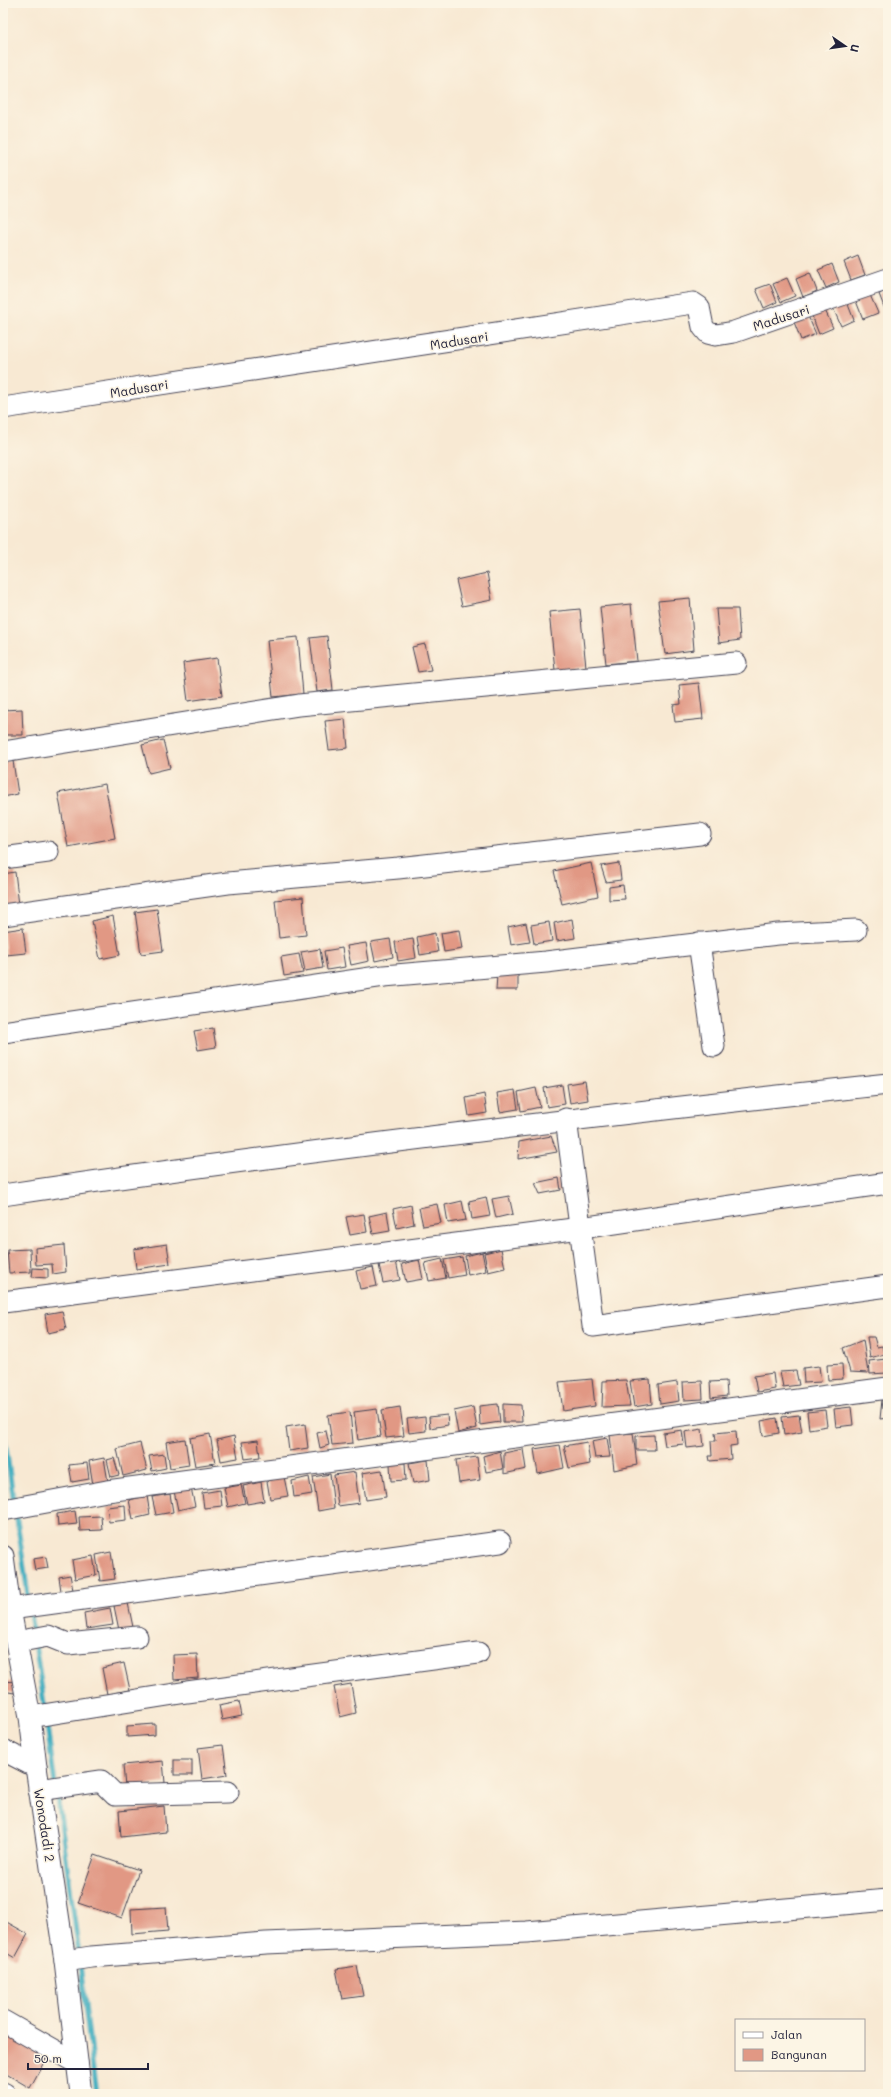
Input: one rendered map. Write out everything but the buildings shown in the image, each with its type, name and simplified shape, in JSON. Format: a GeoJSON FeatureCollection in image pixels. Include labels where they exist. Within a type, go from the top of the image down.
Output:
{"type":"FeatureCollection","features":[{"type":"Feature","properties":{"kind":"street","name":"Madusari"},"geometry":{"type":"LineString","coordinates":[[3,408],[693,303],[699,308],[703,327],[708,333],[716,335],[734,332],[888,279]]}},
{"type":"Feature","properties":{"kind":"street"},"geometry":{"type":"LineString","coordinates":[[3,752],[299,704],[736,663]]}},
{"type":"Feature","properties":{"kind":"street"},"geometry":{"type":"LineString","coordinates":[[3,915],[228,883],[398,868],[700,834]]}},
{"type":"Feature","properties":{"kind":"street"},"geometry":{"type":"LineString","coordinates":[[3,858],[48,852]]}},
{"type":"Feature","properties":{"kind":"street"},"geometry":{"type":"LineString","coordinates":[[3,1032],[384,976],[546,962],[778,934],[856,930]]}},
{"type":"Feature","properties":{"kind":"street"},"geometry":{"type":"LineString","coordinates":[[699,943],[714,1046]]}},
{"type":"Feature","properties":{"kind":"street"},"geometry":{"type":"LineString","coordinates":[[3,1195],[214,1164],[566,1119],[888,1084]]}},
{"type":"Feature","properties":{"kind":"street"},"geometry":{"type":"LineString","coordinates":[[566,1119],[593,1326],[888,1286]]}},
{"type":"Feature","properties":{"kind":"street"},"geometry":{"type":"LineString","coordinates":[[3,1302],[581,1228],[888,1182]]}},
{"type":"Feature","properties":{"kind":"street"},"geometry":{"type":"LineString","coordinates":[[12,1509],[115,1490],[888,1388]]}},
{"type":"Feature","properties":{"kind":"street"},"geometry":{"type":"LineString","coordinates":[[15,1602],[500,1542]]}},
{"type":"Feature","properties":{"kind":"street","name":"Wonodadi 2"},"geometry":{"type":"LineString","coordinates":[[3,1556],[15,1602],[32,1639],[41,1716],[36,1767],[51,1788],[77,1959],[77,2063],[81,2094]]}},
{"type":"Feature","properties":{"kind":"street"},"geometry":{"type":"LineString","coordinates":[[32,1639],[68,1644],[137,1637]]}},
{"type":"Feature","properties":{"kind":"street"},"geometry":{"type":"LineString","coordinates":[[41,1716],[187,1692],[478,1654]]}},
{"type":"Feature","properties":{"kind":"street"},"geometry":{"type":"LineString","coordinates":[[3,1750],[36,1767]]}},
{"type":"Feature","properties":{"kind":"street"},"geometry":{"type":"LineString","coordinates":[[51,1788],[101,1781],[115,1795],[228,1792]]}},
{"type":"Feature","properties":{"kind":"street"},"geometry":{"type":"LineString","coordinates":[[77,1959],[266,1943],[527,1932],[888,1900]]}},
{"type":"Feature","properties":{"kind":"street"},"geometry":{"type":"LineString","coordinates":[[3,2021],[77,2063]]}},
{"type":"Feature","properties":{"kind":"waterway"},"geometry":{"type":"LineString","coordinates":[[3,1426],[14,1503]]}},
{"type":"Feature","properties":{"kind":"waterway"},"geometry":{"type":"LineString","coordinates":[[16,1513],[29,1602]]}},
{"type":"Feature","properties":{"kind":"waterway"},"geometry":{"type":"LineString","coordinates":[[30,1611],[33,1633]]}},
{"type":"Feature","properties":{"kind":"waterway"},"geometry":{"type":"LineString","coordinates":[[35,1643],[45,1710]]}},
{"type":"Feature","properties":{"kind":"waterway"},"geometry":{"type":"LineString","coordinates":[[46,1718],[55,1784]]}},
{"type":"Feature","properties":{"kind":"waterway"},"geometry":{"type":"LineString","coordinates":[[57,1792],[79,1954]]}},
{"type":"Feature","properties":{"kind":"waterway"},"geometry":{"type":"LineString","coordinates":[[80,1964],[96,2094]]}}]}
